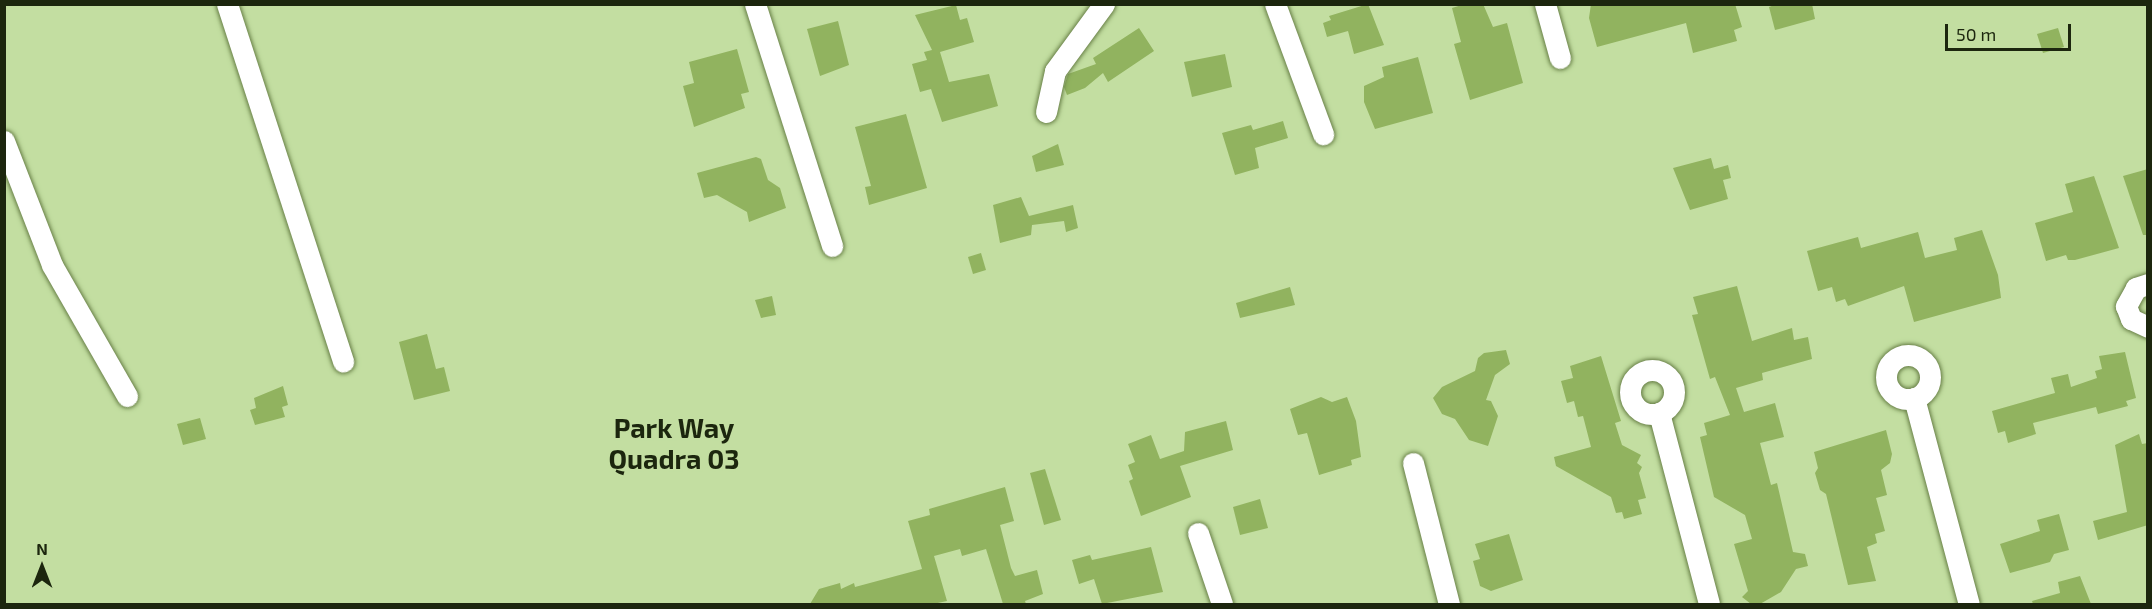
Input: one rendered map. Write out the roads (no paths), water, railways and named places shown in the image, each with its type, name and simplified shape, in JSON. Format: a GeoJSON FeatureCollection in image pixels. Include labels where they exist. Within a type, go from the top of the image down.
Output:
{"type":"FeatureCollection","features":[{"type":"Feature","properties":{"kind":"street"},"geometry":{"type":"LineString","coordinates":[[227,4],[344,362]]}},
{"type":"Feature","properties":{"kind":"street"},"geometry":{"type":"LineString","coordinates":[[755,4],[832,246]]}},
{"type":"Feature","properties":{"kind":"street"},"geometry":{"type":"LineString","coordinates":[[1046,111],[1055,71],[1104,4]]}},
{"type":"Feature","properties":{"kind":"street"},"geometry":{"type":"LineString","coordinates":[[1275,4],[1323,134]]}},
{"type":"Feature","properties":{"kind":"street"},"geometry":{"type":"LineString","coordinates":[[1545,4],[1560,58]]}},
{"type":"Feature","properties":{"kind":"street"},"geometry":{"type":"LineString","coordinates":[[4,141],[52,265],[127,396]]}},
{"type":"Feature","properties":{"kind":"street"},"geometry":{"type":"LineString","coordinates":[[2148,284],[2136,288],[2126,306],[2131,319],[2148,327]]}},
{"type":"Feature","properties":{"kind":"street"},"geometry":{"type":"LineString","coordinates":[[1914,398],[1969,604]]}},
{"type":"Feature","properties":{"kind":"street"},"geometry":{"type":"LineString","coordinates":[[1659,413],[1709,604]]}},
{"type":"Feature","properties":{"kind":"street"},"geometry":{"type":"LineString","coordinates":[[1413,463],[1449,604]]}},
{"type":"Feature","properties":{"kind":"street"},"geometry":{"type":"LineString","coordinates":[[1198,533],[1222,604]]}},
{"type":"Feature","properties":{"kind":"district","name":"Park Way Quadra 03"},"geometry":{"type":"Point","coordinates":[674,442]}}]}
